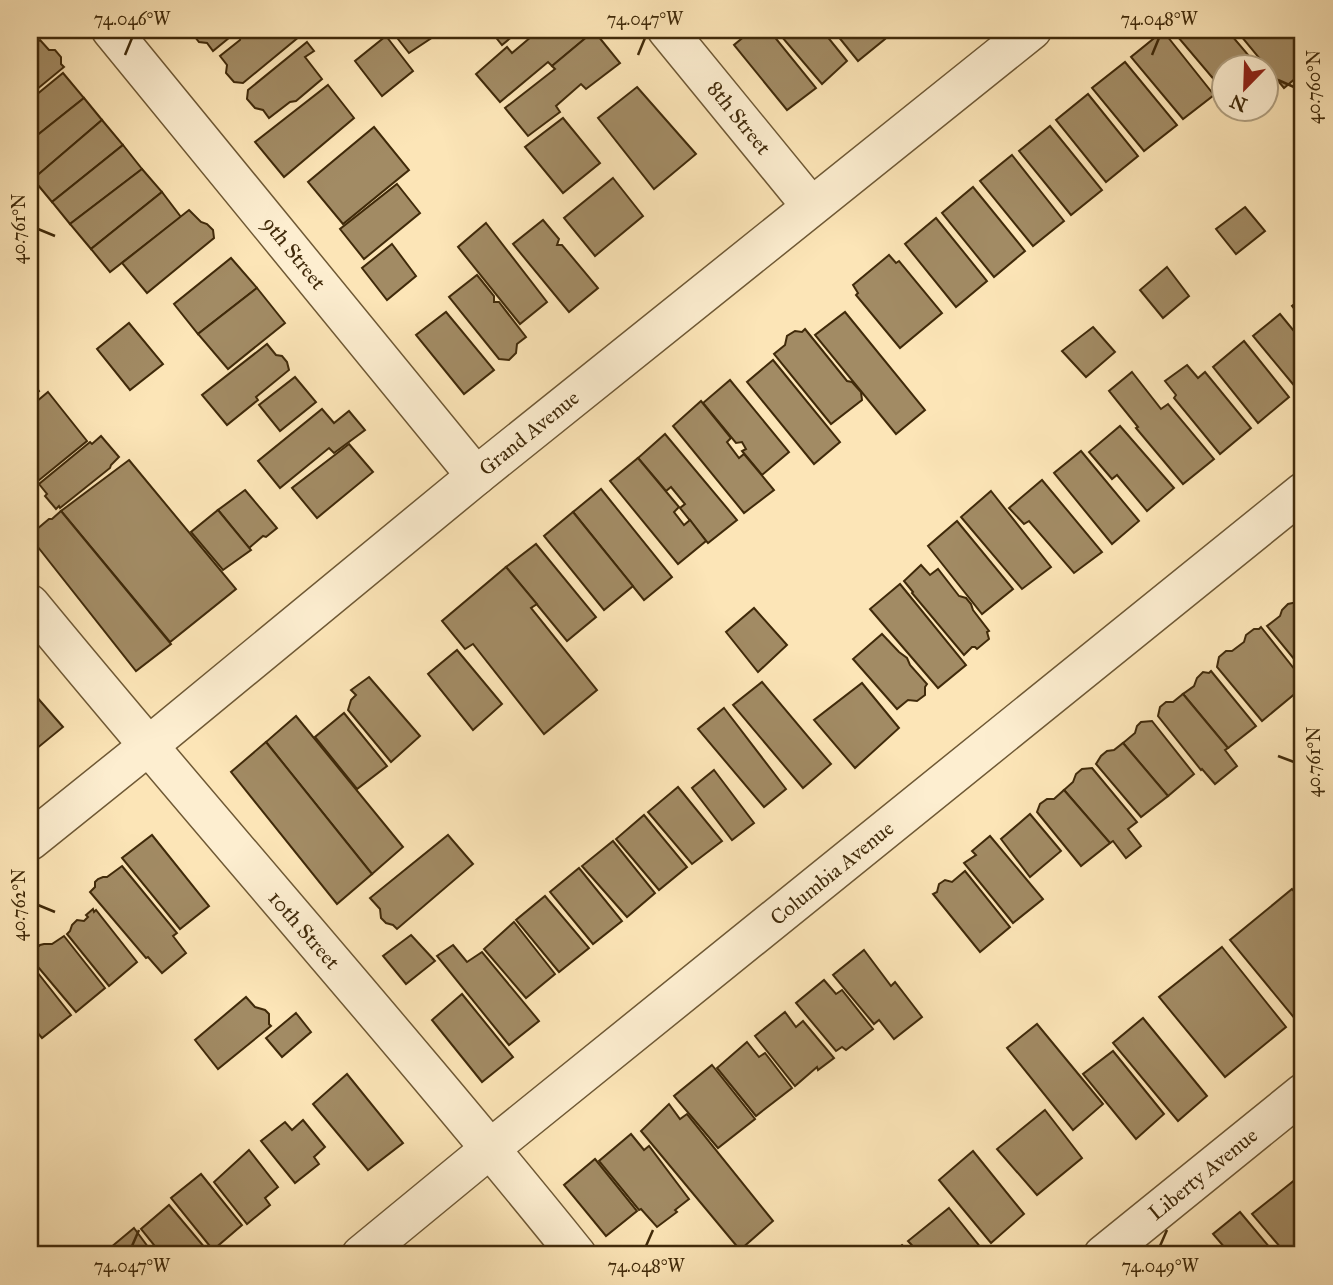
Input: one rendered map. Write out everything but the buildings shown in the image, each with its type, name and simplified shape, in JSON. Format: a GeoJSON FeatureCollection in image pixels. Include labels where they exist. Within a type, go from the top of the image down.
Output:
{"type":"FeatureCollection","features":[{"type":"Feature","properties":{"kind":"street","name":"9th Street"},"geometry":{"type":"LineString","coordinates":[[111,30],[476,476]]}},
{"type":"Feature","properties":{"kind":"street","name":"8th Street"},"geometry":{"type":"LineString","coordinates":[[667,30],[811,206]]}},
{"type":"Feature","properties":{"kind":"street","name":"Grand Avenue"},"geometry":{"type":"LineString","coordinates":[[30,841],[476,476],[1032,30]]}},
{"type":"Feature","properties":{"kind":"street","name":"Columbia Avenue"},"geometry":{"type":"LineString","coordinates":[[361,1255],[1303,492]]}},
{"type":"Feature","properties":{"kind":"street","name":"10th Street"},"geometry":{"type":"LineString","coordinates":[[30,604],[147,747],[491,1148],[577,1255]]}},
{"type":"Feature","properties":{"kind":"street","name":"Liberty Avenue"},"geometry":{"type":"LineString","coordinates":[[1102,1255],[1303,1093]]}}]}
